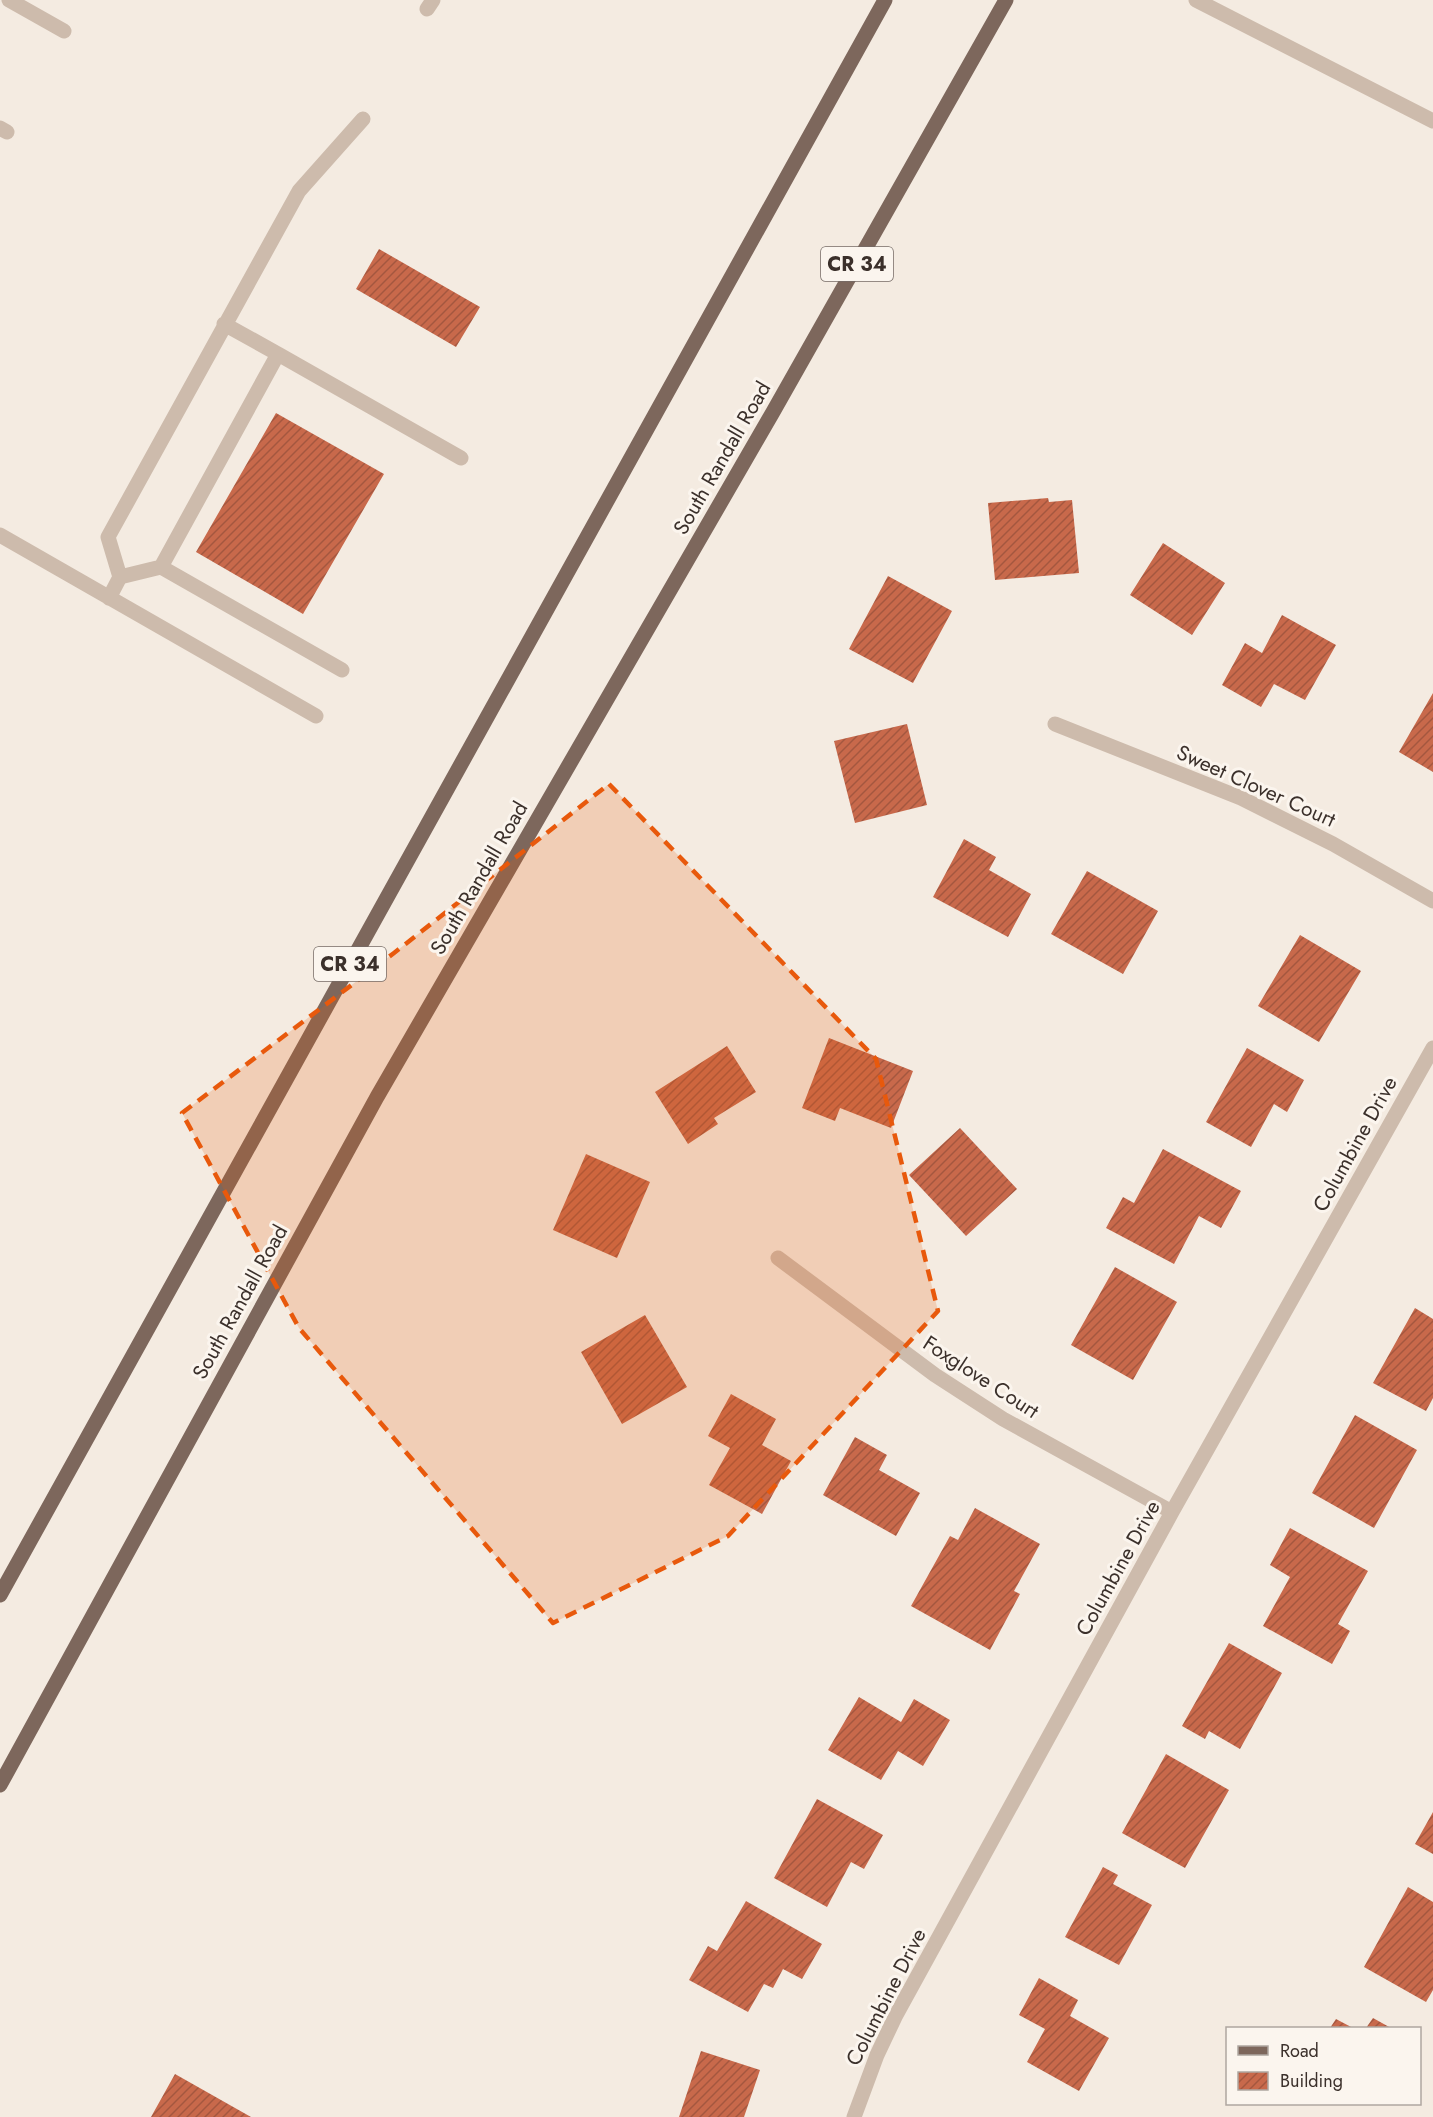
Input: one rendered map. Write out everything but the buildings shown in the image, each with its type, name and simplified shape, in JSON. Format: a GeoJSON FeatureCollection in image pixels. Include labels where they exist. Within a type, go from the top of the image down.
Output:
{"type":"FeatureCollection","features":[{"type":"Feature","properties":{"kind":"main road","name":"CR 34"},"geometry":{"type":"LineString","coordinates":[[0,1595],[885,0]]}},
{"type":"Feature","properties":{"kind":"main road","name":"South Randall Road"},"geometry":{"type":"LineString","coordinates":[[0,1785],[377,1096],[773,412],[1006,0]]}},
{"type":"Feature","properties":{"kind":"street"},"geometry":{"type":"LineString","coordinates":[[9,0],[64,31]]}},
{"type":"Feature","properties":{"kind":"street"},"geometry":{"type":"LineString","coordinates":[[1196,0],[1433,121]]}},
{"type":"Feature","properties":{"kind":"street"},"geometry":{"type":"LineString","coordinates":[[109,598],[120,577],[108,537],[299,191],[363,119]]}},
{"type":"Feature","properties":{"kind":"street"},"geometry":{"type":"LineString","coordinates":[[224,324],[461,458]]}},
{"type":"Feature","properties":{"kind":"street"},"geometry":{"type":"LineString","coordinates":[[161,567],[278,354]]}},
{"type":"Feature","properties":{"kind":"street"},"geometry":{"type":"LineString","coordinates":[[0,535],[316,716]]}},
{"type":"Feature","properties":{"kind":"street"},"geometry":{"type":"LineString","coordinates":[[120,577],[161,567],[342,670]]}},
{"type":"Feature","properties":{"kind":"street","name":"Sweet Clover Court"},"geometry":{"type":"LineString","coordinates":[[1055,724],[1241,798],[1333,844],[1433,901]]}},
{"type":"Feature","properties":{"kind":"street","name":"Columbine Drive"},"geometry":{"type":"LineString","coordinates":[[854,2117],[877,2055],[895,2017],[1172,1512],[1433,1048]]}},
{"type":"Feature","properties":{"kind":"street","name":"Foxglove Court"},"geometry":{"type":"LineString","coordinates":[[778,1258],[954,1388],[1003,1419],[1172,1512]]}},
{"type":"Feature","properties":{"kind":"highlighted area"},"geometry":{"type":"Polygon","coordinates":[[[609,784],[876,1059],[938,1311],[728,1536],[553,1623],[299,1328],[182,1113],[394,953],[609,784]]]}}]}
